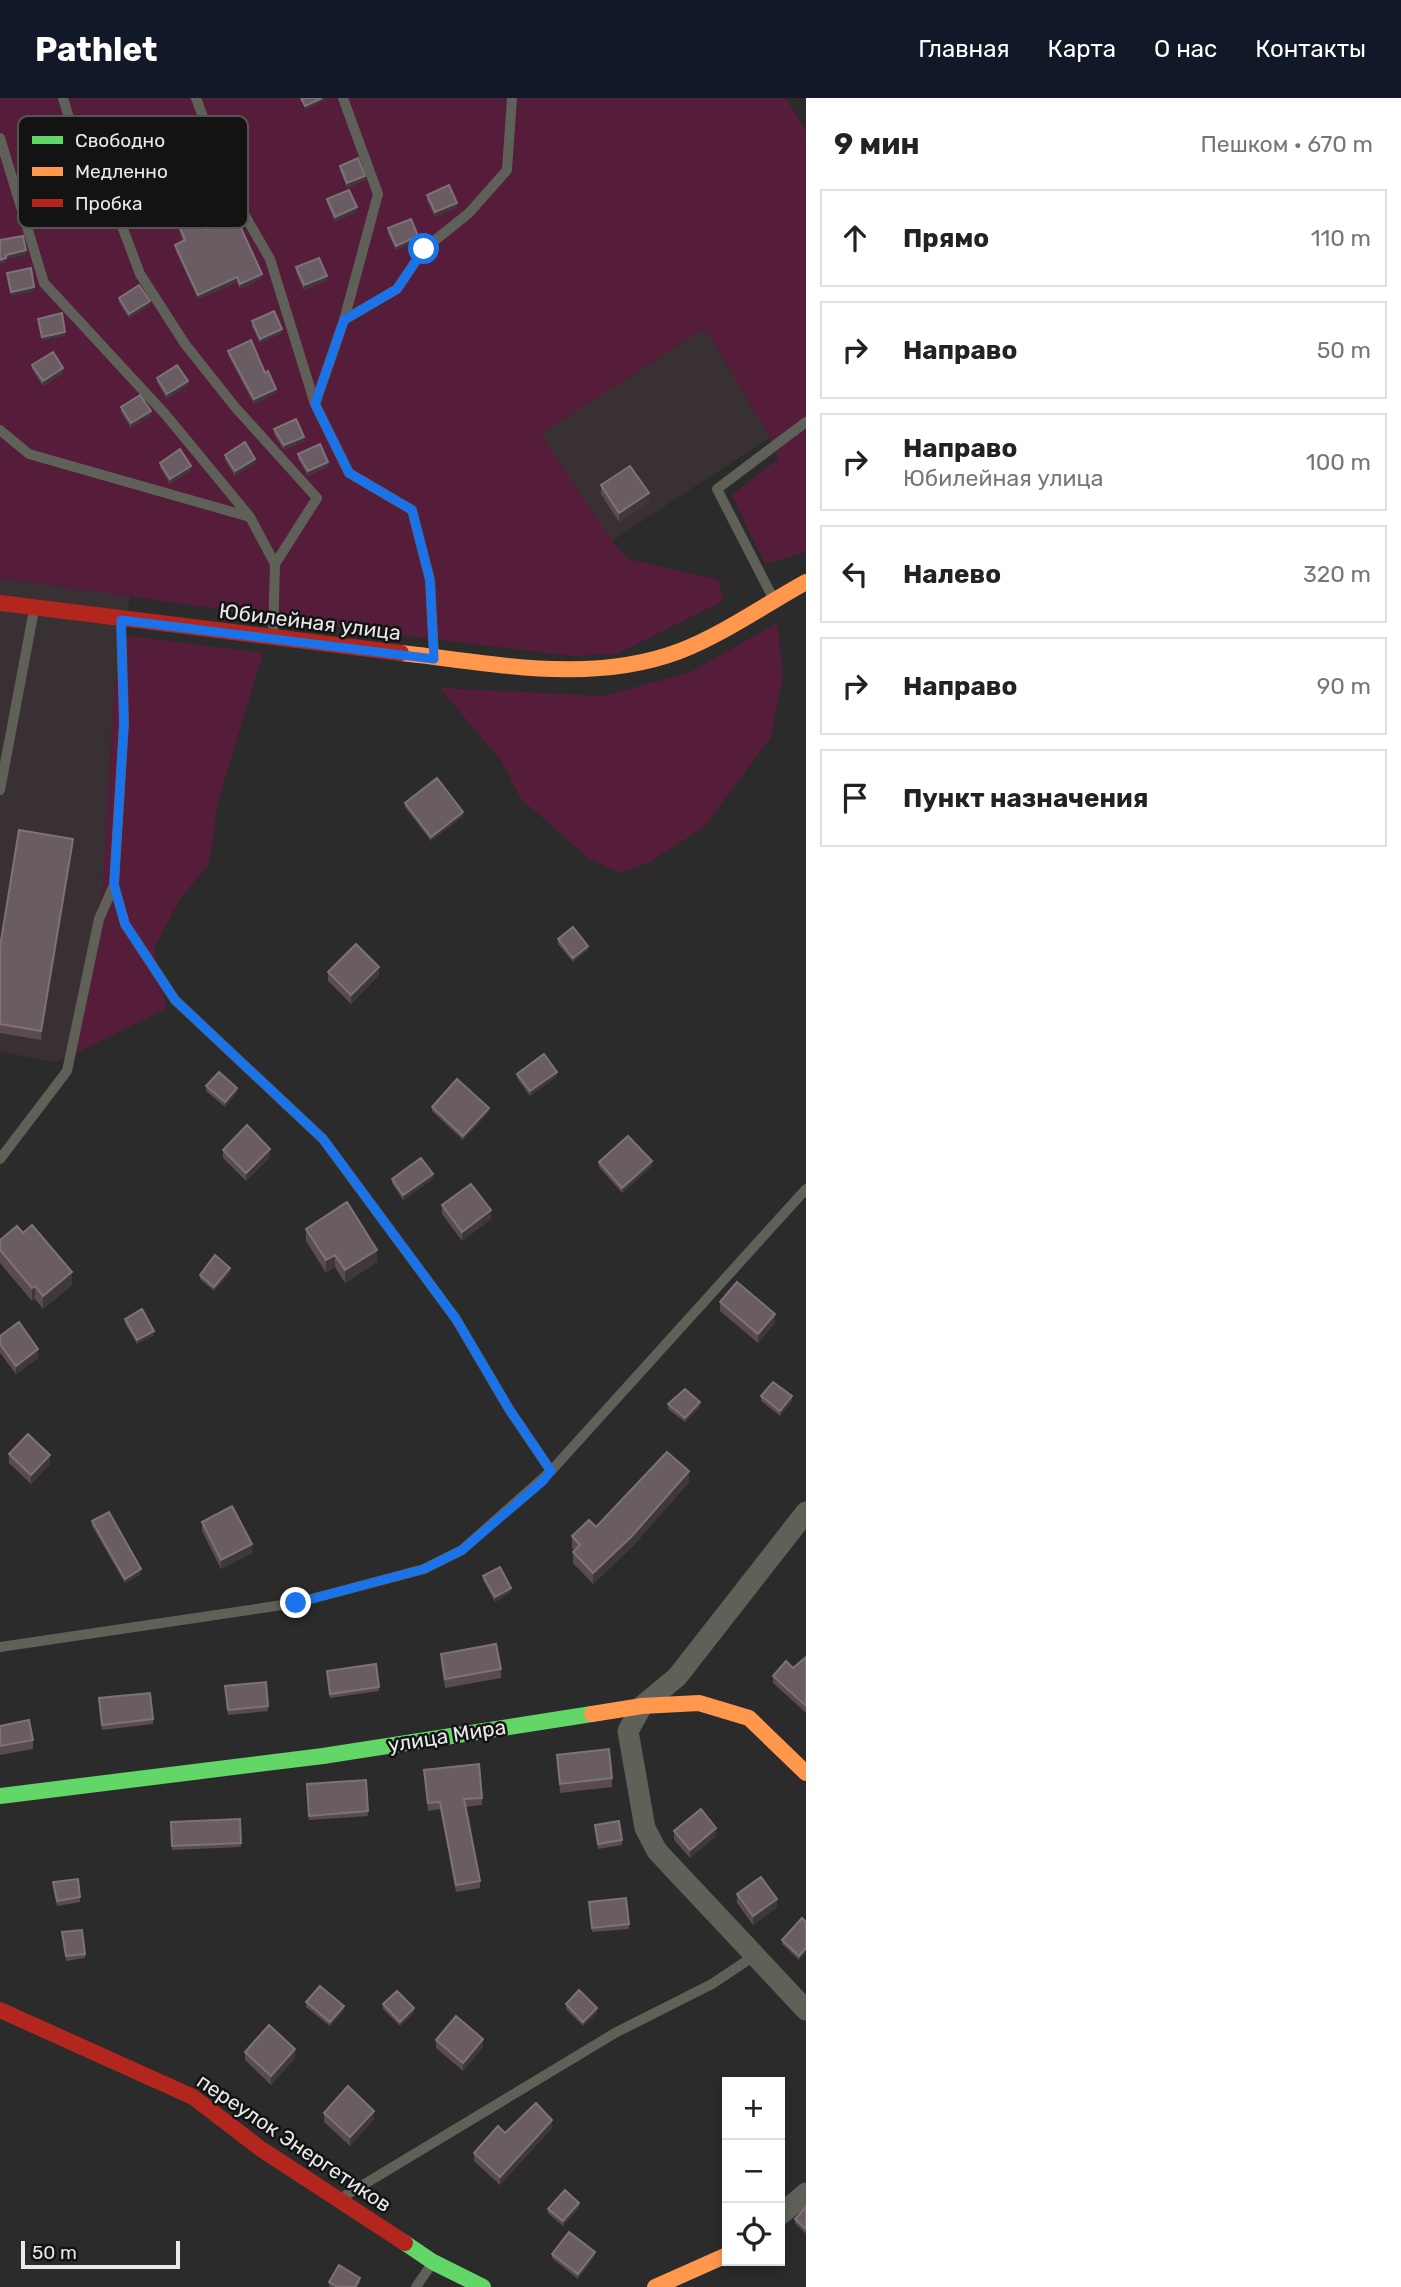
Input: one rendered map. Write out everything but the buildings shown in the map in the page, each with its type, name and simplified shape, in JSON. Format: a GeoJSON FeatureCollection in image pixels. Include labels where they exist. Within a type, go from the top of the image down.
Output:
{"type":"FeatureCollection","features":[{"type":"Feature","properties":{"kind":"street","name":"Юбилейная улица"},"geometry":{"type":"LineString","coordinates":[[0,603],[434,659],[573,672],[648,661],[682,650],[806,582]]}},
{"type":"Feature","properties":{"kind":"street"},"geometry":{"type":"LineString","coordinates":[[806,1512],[677,1676],[642,1706],[628,1731],[645,1828],[657,1851],[806,2010]]}},
{"type":"Feature","properties":{"kind":"street","name":"улица Мира"},"geometry":{"type":"LineString","coordinates":[[0,1796],[323,1756],[642,1706],[699,1703],[749,1717],[806,1773]]}},
{"type":"Feature","properties":{"kind":"street","name":"переулок Энергетиков"},"geometry":{"type":"LineString","coordinates":[[0,2010],[193,2097],[261,2149],[433,2262],[482,2287]]}},
{"type":"Feature","properties":{"kind":"street"},"geometry":{"type":"LineString","coordinates":[[785,2212],[806,2193]]}},
{"type":"Feature","properties":{"kind":"street"},"geometry":{"type":"LineString","coordinates":[[656,2287],[722,2257]]}},
{"type":"Feature","properties":{"kind":"lane"},"geometry":{"type":"LineString","coordinates":[[63,98],[68,116]]}},
{"type":"Feature","properties":{"kind":"lane"},"geometry":{"type":"LineString","coordinates":[[196,98],[203,116]]}},
{"type":"Feature","properties":{"kind":"lane"},"geometry":{"type":"LineString","coordinates":[[315,404],[344,320],[378,194],[343,98]]}},
{"type":"Feature","properties":{"kind":"lane"},"geometry":{"type":"LineString","coordinates":[[344,320],[397,289],[424,249],[469,213],[507,170],[512,98]]}},
{"type":"Feature","properties":{"kind":"lane"},"geometry":{"type":"LineString","coordinates":[[0,138],[18,197]]}},
{"type":"Feature","properties":{"kind":"lane"},"geometry":{"type":"LineString","coordinates":[[248,221],[270,259],[315,404],[349,473],[412,510],[430,580],[434,659]]}},
{"type":"Feature","properties":{"kind":"lane"},"geometry":{"type":"LineString","coordinates":[[27,228],[44,283],[165,414],[250,517],[275,564],[273,639]]}},
{"type":"Feature","properties":{"kind":"lane"},"geometry":{"type":"LineString","coordinates":[[123,228],[140,274],[185,344],[317,498],[275,564]]}},
{"type":"Feature","properties":{"kind":"lane"},"geometry":{"type":"LineString","coordinates":[[775,601],[716,489],[806,422]]}},
{"type":"Feature","properties":{"kind":"lane"},"geometry":{"type":"LineString","coordinates":[[0,430],[29,454],[250,517]]}},
{"type":"Feature","properties":{"kind":"lane"},"geometry":{"type":"LineString","coordinates":[[0,790],[34,608]]}},
{"type":"Feature","properties":{"kind":"lane"},"geometry":{"type":"LineString","coordinates":[[121,620],[124,723],[114,885],[125,924],[175,1000],[323,1139],[456,1319],[509,1409],[551,1471]]}},
{"type":"Feature","properties":{"kind":"lane"},"geometry":{"type":"LineString","coordinates":[[0,1158],[67,1071],[99,919],[114,885]]}},
{"type":"Feature","properties":{"kind":"lane"},"geometry":{"type":"LineString","coordinates":[[0,1647],[296,1603],[424,1569],[462,1550],[543,1481],[806,1189]]}},
{"type":"Feature","properties":{"kind":"lane"},"geometry":{"type":"LineString","coordinates":[[340,2200],[615,2033],[712,1984],[754,1956]]}},
{"type":"Feature","properties":{"kind":"lane"},"geometry":{"type":"LineString","coordinates":[[416,2287],[433,2262]]}},
{"type":"Feature","properties":{"kind":"shaded area"},"geometry":{"type":"Polygon","coordinates":[[[0,98],[786,98],[806,132],[806,552],[765,564],[732,495],[778,459],[770,437],[705,328],[541,434],[612,541],[628,559],[719,580],[723,601],[617,654],[572,656],[408,636],[0,578],[0,98]]]}},
{"type":"Feature","properties":{"kind":"shaded area"},"geometry":{"type":"Polygon","coordinates":[[[705,328],[770,437],[612,541],[540,434],[705,328]]]}},
{"type":"Feature","properties":{"kind":"shaded area"},"geometry":{"type":"Polygon","coordinates":[[[0,578],[130,596],[114,690],[103,887],[64,1059],[57,1062],[0,1052],[0,578]]]}},
{"type":"Feature","properties":{"kind":"shaded area"},"geometry":{"type":"Polygon","coordinates":[[[777,623],[783,675],[771,737],[704,827],[650,862],[620,873],[588,858],[521,799],[502,762],[440,688],[602,696],[689,673],[777,623]]]}},
{"type":"Feature","properties":{"kind":"shaded area"},"geometry":{"type":"Polygon","coordinates":[[[123,635],[263,653],[218,802],[209,864],[180,899],[154,948],[166,1009],[64,1059],[103,887],[114,690],[123,635]]]}},
{"type":"Feature","properties":{"kind":"traffic: fast"},"geometry":{"type":"LineString","coordinates":[[0,1796],[323,1756],[592,1714]]}},
{"type":"Feature","properties":{"kind":"traffic: fast"},"geometry":{"type":"LineString","coordinates":[[405,2243],[433,2262],[483,2287]]}},
{"type":"Feature","properties":{"kind":"traffic: slow"},"geometry":{"type":"LineString","coordinates":[[401,653],[506,666],[577,669],[612,667],[680,651],[712,637],[806,582]]}},
{"type":"Feature","properties":{"kind":"traffic: slow"},"geometry":{"type":"LineString","coordinates":[[592,1714],[642,1706],[699,1703],[749,1718],[806,1773]]}},
{"type":"Feature","properties":{"kind":"traffic: slow"},"geometry":{"type":"LineString","coordinates":[[655,2287],[722,2257]]}},
{"type":"Feature","properties":{"kind":"traffic: jam"},"geometry":{"type":"LineString","coordinates":[[0,603],[401,653]]}},
{"type":"Feature","properties":{"kind":"traffic: jam"},"geometry":{"type":"LineString","coordinates":[[0,2010],[193,2097],[261,2149],[405,2243]]}},
{"type":"Feature","properties":{"kind":"route"},"geometry":{"type":"LineString","coordinates":[[296,1603],[424,1569],[462,1550],[543,1481],[551,1471],[542,1462],[456,1319],[323,1139],[175,1000],[125,924],[114,885],[124,723],[121,620],[434,659],[430,580],[412,510],[349,473],[315,404],[344,320],[397,289],[424,249]]}}]}
